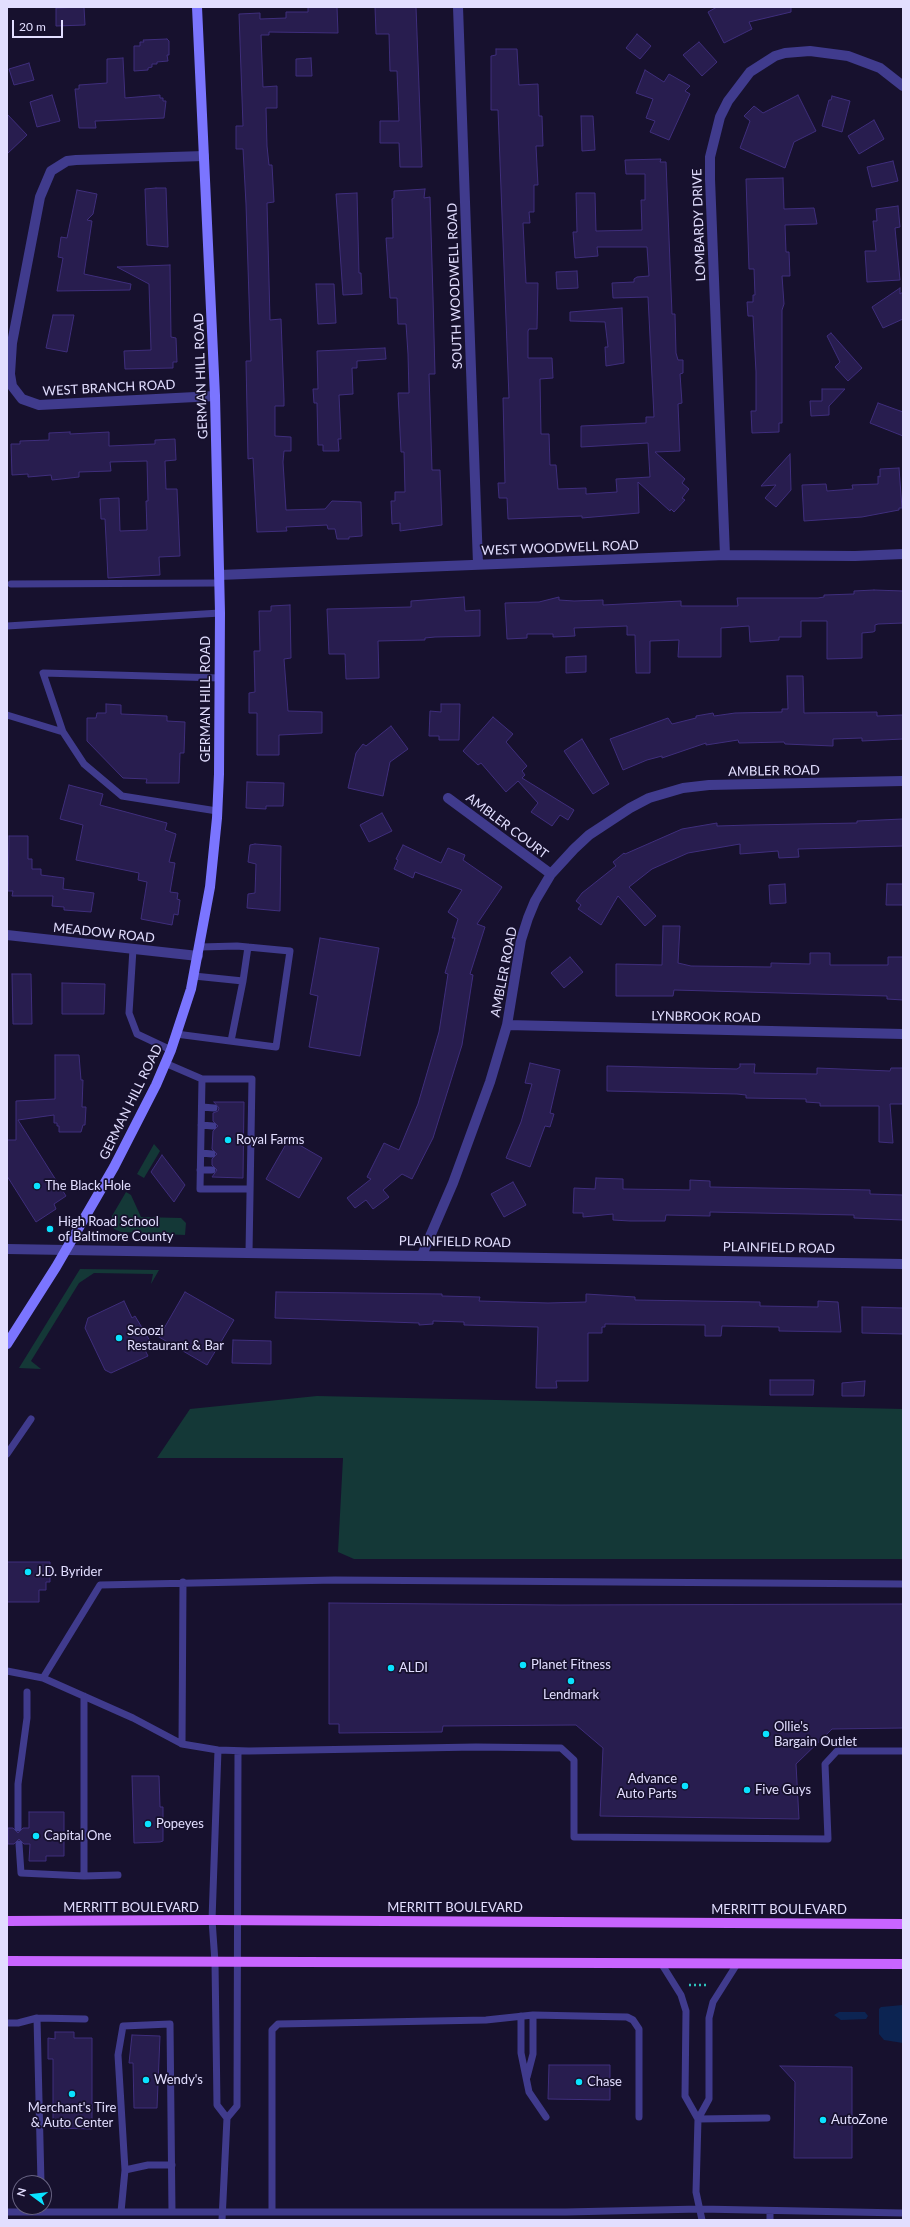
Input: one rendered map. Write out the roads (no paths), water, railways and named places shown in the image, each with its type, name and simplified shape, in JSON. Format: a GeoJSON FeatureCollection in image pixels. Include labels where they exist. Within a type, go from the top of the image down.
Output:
{"type":"FeatureCollection","features":[{"type":"Feature","properties":{"kind":"main road","name":"MERRITT BOULEVARD"},"geometry":{"type":"LineString","coordinates":[[7,1921],[239,1920],[903,1924]]}},
{"type":"Feature","properties":{"kind":"main road"},"geometry":{"type":"LineString","coordinates":[[7,1961],[903,1964]]}},
{"type":"Feature","properties":{"kind":"street","name":"GERMAN HILL ROAD"},"geometry":{"type":"LineString","coordinates":[[7,1344],[66,1250],[132,1135],[165,1064],[171,1050],[194,976],[210,887],[217,811],[220,613],[215,396],[197,7]]}},
{"type":"Feature","properties":{"kind":"street","name":"SOUTH WOODWELL ROAD"},"geometry":{"type":"LineString","coordinates":[[458,7],[478,564]]}},
{"type":"Feature","properties":{"kind":"street","name":"LOMBARDY DRIVE"},"geometry":{"type":"LineString","coordinates":[[725,555],[710,179],[710,157],[720,117],[731,96],[750,72],[775,56],[791,52],[828,52],[854,57],[880,68],[903,86]]}},
{"type":"Feature","properties":{"kind":"street","name":"WEST BRANCH ROAD"},"geometry":{"type":"LineString","coordinates":[[204,156],[76,160],[67,161],[51,171],[40,197],[12,342],[10,374],[12,386],[22,399],[39,405],[215,396]]}},
{"type":"Feature","properties":{"kind":"street","name":"WEST WOODWELL ROAD"},"geometry":{"type":"LineString","coordinates":[[219,579],[478,564],[725,555],[855,556],[903,554]]}},
{"type":"Feature","properties":{"kind":"street","name":"AMBLER ROAD"},"geometry":{"type":"LineString","coordinates":[[422,1255],[467,1147],[508,1025],[521,940],[535,901],[551,874],[569,853],[594,831],[630,808],[666,793],[709,785],[903,781]]}},
{"type":"Feature","properties":{"kind":"street","name":"AMBLER COURT"},"geometry":{"type":"LineString","coordinates":[[448,798],[551,874]]}},
{"type":"Feature","properties":{"kind":"street","name":"MEADOW ROAD"},"geometry":{"type":"LineString","coordinates":[[7,935],[133,949],[199,952]]}},
{"type":"Feature","properties":{"kind":"street","name":"LYNBROOK ROAD"},"geometry":{"type":"LineString","coordinates":[[508,1025],[903,1034]]}},
{"type":"Feature","properties":{"kind":"street","name":"PLAINFIELD ROAD"},"geometry":{"type":"LineString","coordinates":[[7,1249],[903,1264]]}},
{"type":"Feature","properties":{"kind":"lane"},"geometry":{"type":"LineString","coordinates":[[11,584],[219,579]]}},
{"type":"Feature","properties":{"kind":"lane"},"geometry":{"type":"LineString","coordinates":[[7,626],[220,613]]}},
{"type":"Feature","properties":{"kind":"lane"},"geometry":{"type":"LineString","coordinates":[[217,811],[122,796],[84,764],[63,732],[43,673],[220,678]]}},
{"type":"Feature","properties":{"kind":"lane"},"geometry":{"type":"LineString","coordinates":[[7,715],[63,732]]}},
{"type":"Feature","properties":{"kind":"lane"},"geometry":{"type":"LineString","coordinates":[[231,1041],[248,947]]}},
{"type":"Feature","properties":{"kind":"lane"},"geometry":{"type":"LineString","coordinates":[[176,1034],[276,1047],[290,952],[248,947],[199,952]]}},
{"type":"Feature","properties":{"kind":"lane"},"geometry":{"type":"LineString","coordinates":[[133,949],[129,1013],[137,1034],[171,1050]]}},
{"type":"Feature","properties":{"kind":"lane"},"geometry":{"type":"LineString","coordinates":[[194,976],[243,981]]}},
{"type":"Feature","properties":{"kind":"lane"},"geometry":{"type":"LineString","coordinates":[[165,1064],[202,1079],[252,1079],[248,1108],[247,1154],[247,1171],[250,1189],[249,1252]]}},
{"type":"Feature","properties":{"kind":"lane"},"geometry":{"type":"LineString","coordinates":[[202,1079],[200,1189],[250,1189]]}},
{"type":"Feature","properties":{"kind":"lane"},"geometry":{"type":"LineString","coordinates":[[202,1107],[214,1108]]}},
{"type":"Feature","properties":{"kind":"lane"},"geometry":{"type":"LineString","coordinates":[[201,1125],[213,1126]]}},
{"type":"Feature","properties":{"kind":"lane"},"geometry":{"type":"LineString","coordinates":[[201,1153],[212,1154]]}},
{"type":"Feature","properties":{"kind":"lane"},"geometry":{"type":"LineString","coordinates":[[200,1170],[212,1170]]}},
{"type":"Feature","properties":{"kind":"lane"},"geometry":{"type":"LineString","coordinates":[[7,1454],[31,1419]]}},
{"type":"Feature","properties":{"kind":"lane"},"geometry":{"type":"LineString","coordinates":[[43,1678],[100,1585],[183,1582],[343,1580],[903,1584]]}},
{"type":"Feature","properties":{"kind":"lane"},"geometry":{"type":"LineString","coordinates":[[182,1744],[183,1582]]}},
{"type":"Feature","properties":{"kind":"lane"},"geometry":{"type":"LineString","coordinates":[[7,1671],[43,1678],[134,1718],[182,1744],[218,1750],[561,1748],[574,1760],[574,1837],[828,1840],[825,1764],[837,1751],[903,1751]]}},
{"type":"Feature","properties":{"kind":"lane"},"geometry":{"type":"LineString","coordinates":[[18,1828],[18,1784],[27,1718],[27,1692]]}},
{"type":"Feature","properties":{"kind":"lane"},"geometry":{"type":"LineString","coordinates":[[84,1696],[84,1876]]}},
{"type":"Feature","properties":{"kind":"lane"},"geometry":{"type":"LineString","coordinates":[[218,1750],[212,1920],[215,1962],[217,2105],[227,2118]]}},
{"type":"Feature","properties":{"kind":"lane"},"geometry":{"type":"LineString","coordinates":[[222,2220],[227,2118],[237,2106],[239,1920],[238,1751]]}},
{"type":"Feature","properties":{"kind":"lane"},"geometry":{"type":"LineString","coordinates":[[19,1844],[21,1873],[84,1876],[118,1875]]}},
{"type":"Feature","properties":{"kind":"lane"},"geometry":{"type":"LineString","coordinates":[[661,1963],[681,1995],[686,2011],[685,2096],[698,2119]]}},
{"type":"Feature","properties":{"kind":"lane"},"geometry":{"type":"LineString","coordinates":[[702,2220],[696,2192],[698,2119],[709,2099],[710,2010],[737,1964]]}},
{"type":"Feature","properties":{"kind":"lane"},"geometry":{"type":"LineString","coordinates":[[527,2079],[533,2054],[533,2015]]}},
{"type":"Feature","properties":{"kind":"lane"},"geometry":{"type":"LineString","coordinates":[[272,2212],[272,2030],[274,2026],[283,2023],[486,2020],[533,2015],[620,2016],[633,2020],[637,2024],[640,2034],[639,2117]]}},
{"type":"Feature","properties":{"kind":"lane"},"geometry":{"type":"LineString","coordinates":[[521,2016],[521,2054],[529,2092],[546,2117]]}},
{"type":"Feature","properties":{"kind":"lane"},"geometry":{"type":"LineString","coordinates":[[37,2018],[41,2175]]}},
{"type":"Feature","properties":{"kind":"lane"},"geometry":{"type":"LineString","coordinates":[[7,2023],[18,2023],[37,2018],[85,2019]]}},
{"type":"Feature","properties":{"kind":"lane"},"geometry":{"type":"LineString","coordinates":[[121,2212],[125,2170],[118,2055],[124,2026],[170,2024],[172,2212]]}},
{"type":"Feature","properties":{"kind":"lane"},"geometry":{"type":"LineString","coordinates":[[698,2119],[767,2118]]}},
{"type":"Feature","properties":{"kind":"lane"},"geometry":{"type":"LineString","coordinates":[[125,2170],[148,2165],[172,2164]]}},
{"type":"Feature","properties":{"kind":"lane"},"geometry":{"type":"LineString","coordinates":[[52,2209],[121,2212],[566,2212],[700,2209],[871,2216],[903,2213]]}},
{"type":"Feature","properties":{"kind":"lane"},"geometry":{"type":"LineString","coordinates":[[770,2211],[770,2220]]}},
{"type":"Feature","properties":{"kind":"water"},"geometry":{"type":"Polygon","coordinates":[[[903,2005],[903,2043],[884,2040],[879,2034],[879,2009],[881,2007],[903,2005]]]}},
{"type":"Feature","properties":{"kind":"water"},"geometry":{"type":"Polygon","coordinates":[[[839,2012],[865,2012],[868,2016],[866,2019],[841,2020],[834,2015],[839,2012]]]}},
{"type":"Feature","properties":{"kind":"place","name":"Royal Farms"},"geometry":{"type":"Point","coordinates":[228,1140]}},
{"type":"Feature","properties":{"kind":"place","name":"The Black Hole"},"geometry":{"type":"Point","coordinates":[37,1186]}},
{"type":"Feature","properties":{"kind":"place","name":"High Road School of Baltimore County"},"geometry":{"type":"Point","coordinates":[50,1229]}},
{"type":"Feature","properties":{"kind":"place","name":"Scoozi Restaurant & Bar"},"geometry":{"type":"Point","coordinates":[119,1338]}},
{"type":"Feature","properties":{"kind":"place","name":"J.D. Byrider"},"geometry":{"type":"Point","coordinates":[28,1572]}},
{"type":"Feature","properties":{"kind":"place","name":"Planet Fitness"},"geometry":{"type":"Point","coordinates":[523,1665]}},
{"type":"Feature","properties":{"kind":"place","name":"ALDI"},"geometry":{"type":"Point","coordinates":[391,1668]}},
{"type":"Feature","properties":{"kind":"place","name":"Lendmark"},"geometry":{"type":"Point","coordinates":[571,1681]}},
{"type":"Feature","properties":{"kind":"place","name":"Ollie's Bargain Outlet"},"geometry":{"type":"Point","coordinates":[766,1734]}},
{"type":"Feature","properties":{"kind":"place","name":"Advance Auto Parts"},"geometry":{"type":"Point","coordinates":[685,1786]}},
{"type":"Feature","properties":{"kind":"place","name":"Five Guys"},"geometry":{"type":"Point","coordinates":[747,1790]}},
{"type":"Feature","properties":{"kind":"place","name":"Popeyes"},"geometry":{"type":"Point","coordinates":[148,1824]}},
{"type":"Feature","properties":{"kind":"place","name":"Capital One"},"geometry":{"type":"Point","coordinates":[36,1836]}},
{"type":"Feature","properties":{"kind":"place","name":"Wendy's"},"geometry":{"type":"Point","coordinates":[146,2080]}},
{"type":"Feature","properties":{"kind":"place","name":"Chase"},"geometry":{"type":"Point","coordinates":[579,2082]}},
{"type":"Feature","properties":{"kind":"place","name":"Merchant's Tire & Auto Center"},"geometry":{"type":"Point","coordinates":[72,2094]}},
{"type":"Feature","properties":{"kind":"place","name":"AutoZone"},"geometry":{"type":"Point","coordinates":[823,2120]}}]}
